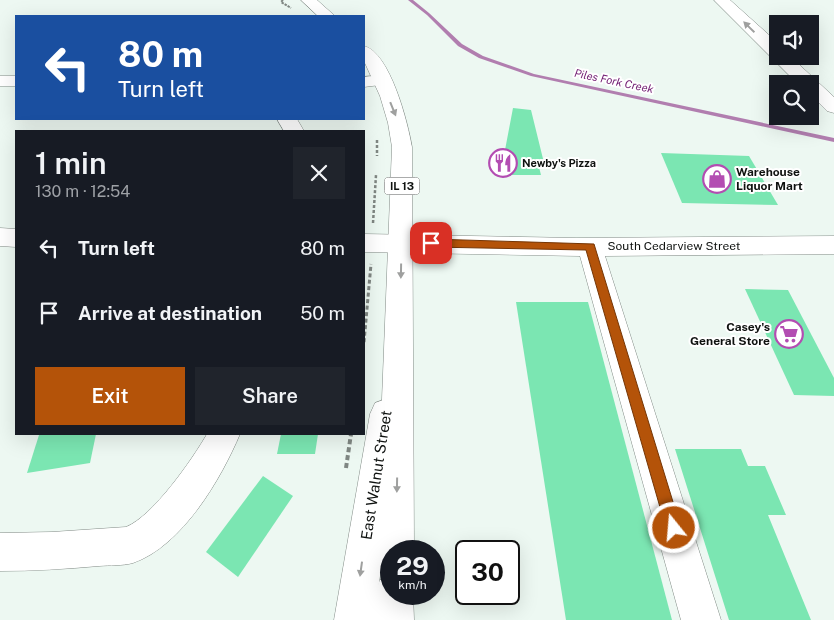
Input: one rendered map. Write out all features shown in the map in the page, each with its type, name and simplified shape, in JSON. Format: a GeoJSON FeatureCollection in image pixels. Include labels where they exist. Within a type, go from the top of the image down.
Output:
{"type":"FeatureCollection","features":[{"type":"Feature","properties":{"kind":"main road"},"geometry":{"type":"LineString","coordinates":[[308,0],[326,15]]}},
{"type":"Feature","properties":{"kind":"main road"},"geometry":{"type":"LineString","coordinates":[[721,0],[769,45]]}},
{"type":"Feature","properties":{"kind":"main road","name":"East Walnut Street"},"geometry":{"type":"LineString","coordinates":[[365,52],[370,57],[373,81],[397,117],[402,147],[402,243],[395,540]]}},
{"type":"Feature","properties":{"kind":"main road"},"geometry":{"type":"LineString","coordinates":[[790,65],[800,75]]}},
{"type":"Feature","properties":{"kind":"main road"},"geometry":{"type":"LineString","coordinates":[[0,81],[15,81]]}},
{"type":"Feature","properties":{"kind":"main road"},"geometry":{"type":"LineString","coordinates":[[819,93],[834,107]]}},
{"type":"Feature","properties":{"kind":"main road"},"geometry":{"type":"LineString","coordinates":[[0,237],[15,238]]}},
{"type":"Feature","properties":{"kind":"main road","name":"South Cedarview Street"},"geometry":{"type":"LineString","coordinates":[[368,243],[590,246],[834,245]]}},
{"type":"Feature","properties":{"kind":"main road"},"geometry":{"type":"LineString","coordinates":[[590,246],[701,620]]}},
{"type":"Feature","properties":{"kind":"main road","name":"East Walnut Street"},"geometry":{"type":"LineString","coordinates":[[354,620],[400,331]]}},
{"type":"Feature","properties":{"kind":"main road"},"geometry":{"type":"LineString","coordinates":[[0,552],[39,553],[134,544],[163,522],[197,480],[223,435]]}},
{"type":"Feature","properties":{"kind":"main road"},"geometry":{"type":"LineString","coordinates":[[394,605],[394,620]]}},
{"type":"Feature","properties":{"kind":"path"},"geometry":{"type":"LineString","coordinates":[[376,139],[377,158]]}},
{"type":"Feature","properties":{"kind":"path"},"geometry":{"type":"LineString","coordinates":[[365,334],[368,312],[368,243],[377,168]]}},
{"type":"Feature","properties":{"kind":"building"},"geometry":{"type":"Polygon","coordinates":[[[513,108],[531,110],[545,167],[539,167],[541,175],[511,175],[510,171],[501,171],[513,108]]]}},
{"type":"Feature","properties":{"kind":"building","name":"Warehouse Liquor Mart"},"geometry":{"type":"Polygon","coordinates":[[[661,153],[749,156],[778,205],[682,203],[661,153]]]}},
{"type":"Feature","properties":{"kind":"building","name":"Casey's General Store"},"geometry":{"type":"Polygon","coordinates":[[[745,289],[788,290],[834,378],[834,396],[794,395],[745,289]]]}},
{"type":"Feature","properties":{"kind":"building"},"geometry":{"type":"Polygon","coordinates":[[[516,302],[588,302],[672,620],[566,620],[516,302]]]}},
{"type":"Feature","properties":{"kind":"building"},"geometry":{"type":"Polygon","coordinates":[[[39,435],[96,435],[90,463],[27,473],[39,435]]]}},
{"type":"Feature","properties":{"kind":"building"},"geometry":{"type":"Polygon","coordinates":[[[281,435],[318,435],[315,454],[277,454],[281,435]]]}},
{"type":"Feature","properties":{"kind":"building"},"geometry":{"type":"Polygon","coordinates":[[[675,449],[741,449],[748,466],[765,466],[786,515],[768,515],[811,620],[729,620],[675,449]]]}},
{"type":"Feature","properties":{"kind":"building"},"geometry":{"type":"Polygon","coordinates":[[[263,476],[293,496],[238,577],[206,552],[263,476]]]}},
{"type":"Feature","properties":{"kind":"waterway","name":"Piles Fork Creek"},"geometry":{"type":"LineString","coordinates":[[410,0],[428,14],[460,45],[481,57],[533,75],[834,140]]}},
{"type":"Feature","properties":{"kind":"place","name":"Newby's Pizza"},"geometry":{"type":"Point","coordinates":[503,163]}},
{"type":"Feature","properties":{"kind":"place","name":"Warehouse Liquor Mart"},"geometry":{"type":"Point","coordinates":[717,179]}},
{"type":"Feature","properties":{"kind":"place","name":"Casey's General Store"},"geometry":{"type":"Point","coordinates":[789,334]}},
{"type":"Feature","properties":{"kind":"route"},"geometry":{"type":"LineString","coordinates":[[431,243],[590,246],[674,528]]}}]}
